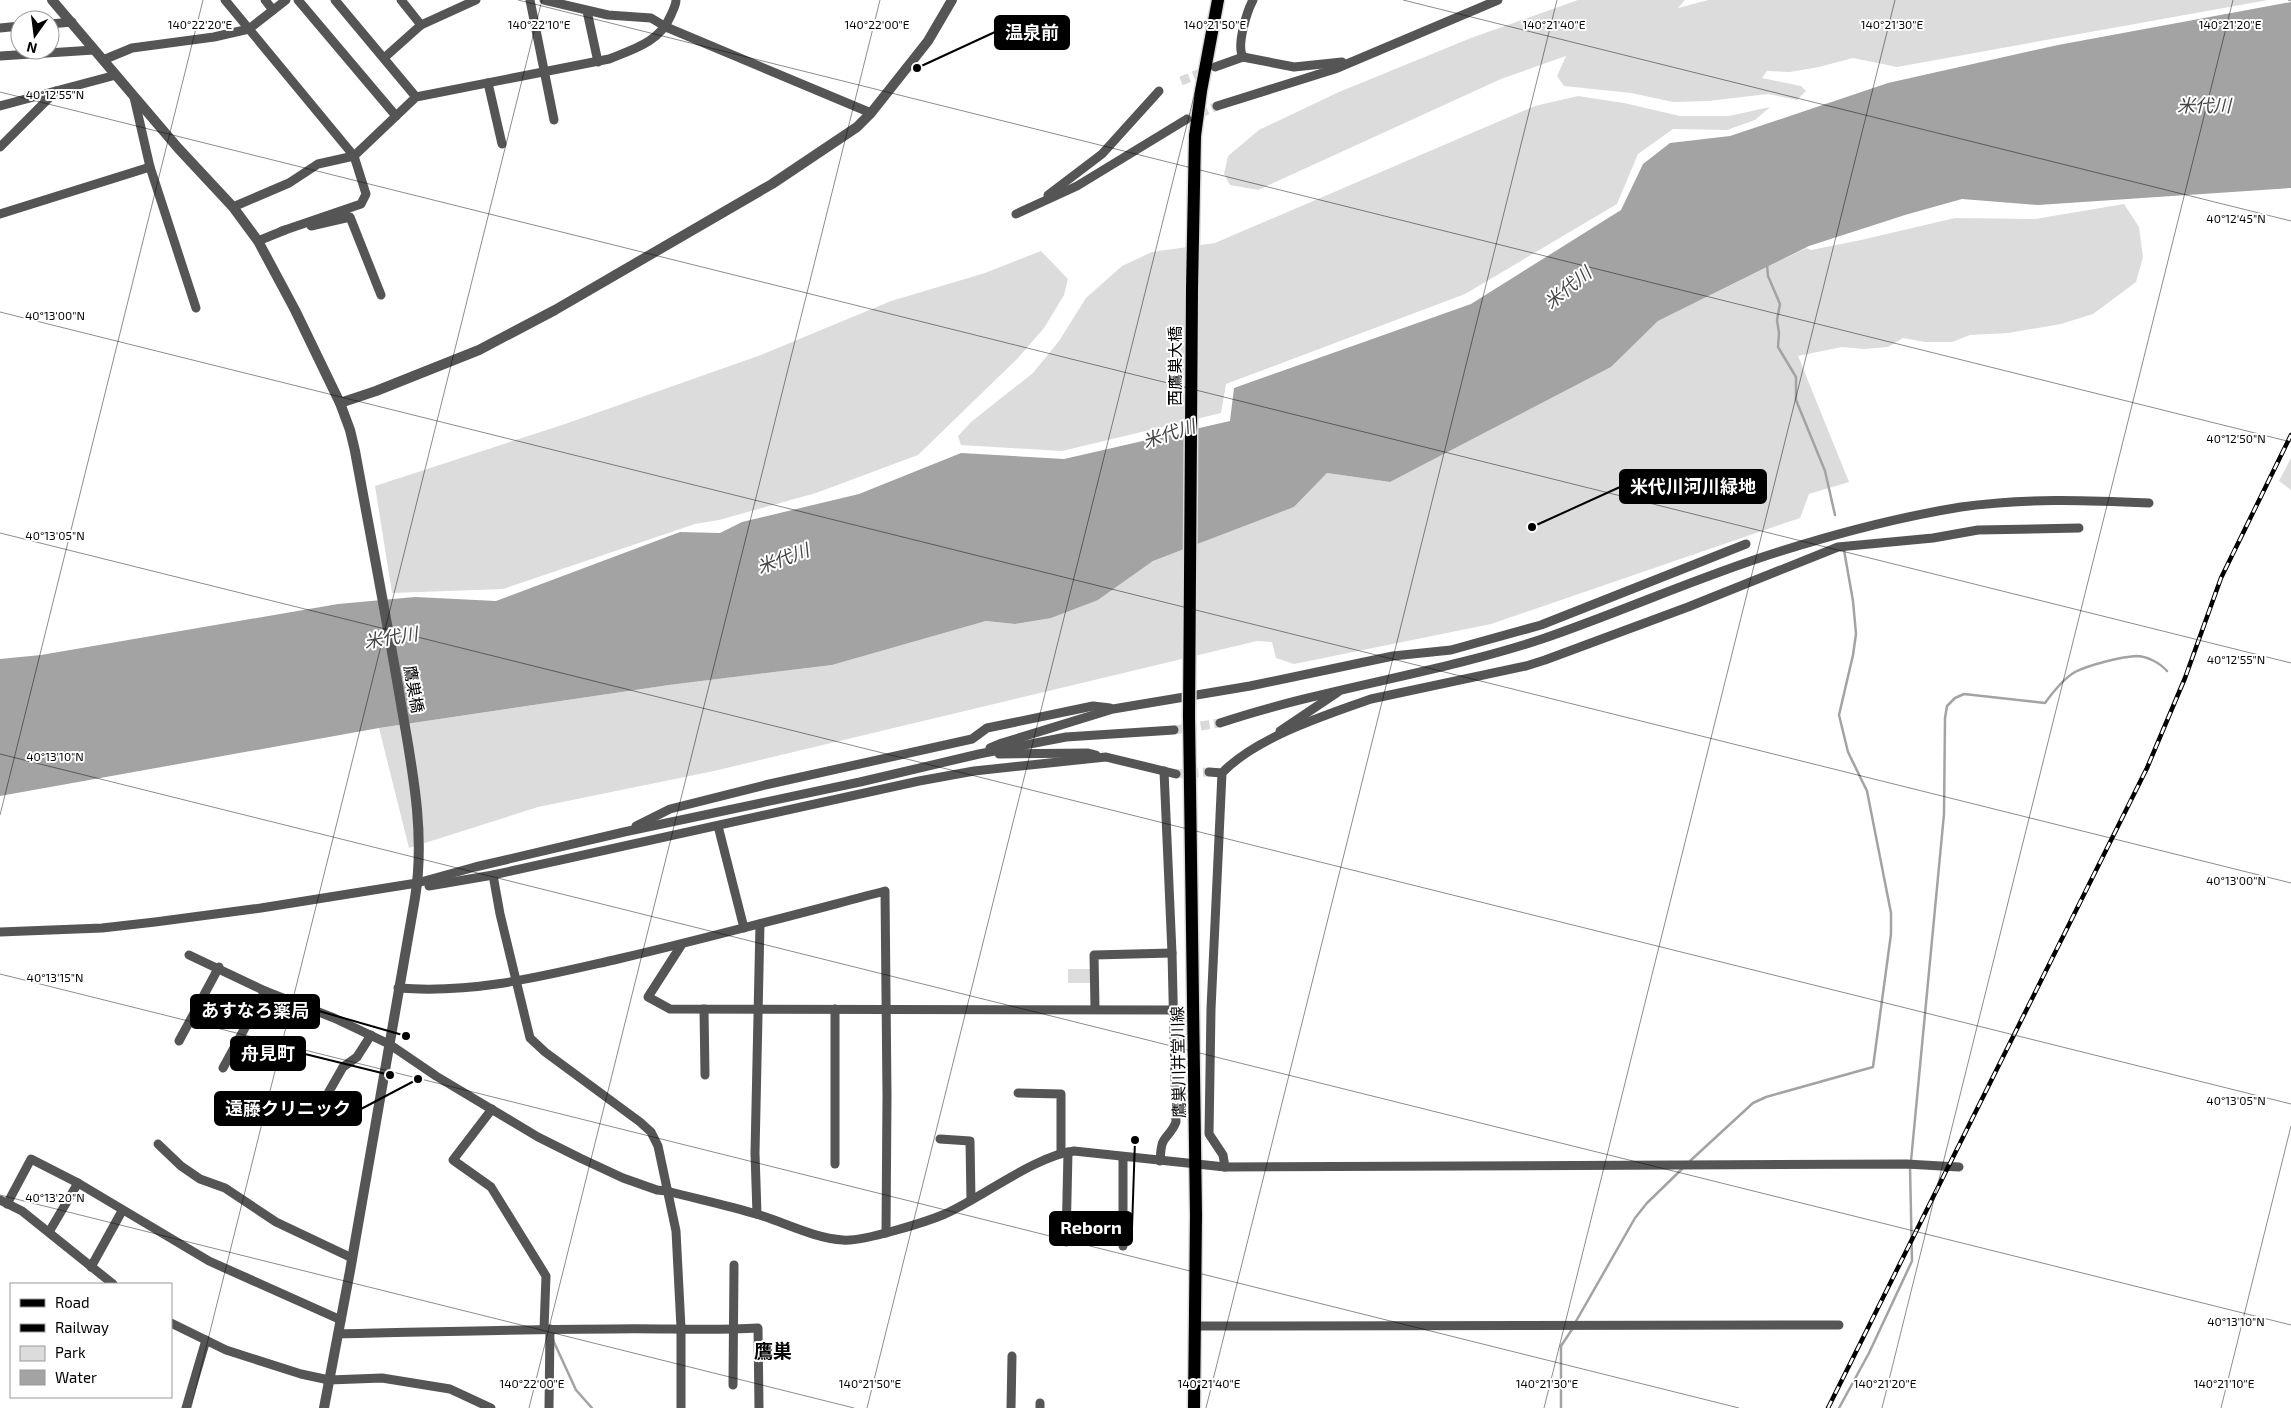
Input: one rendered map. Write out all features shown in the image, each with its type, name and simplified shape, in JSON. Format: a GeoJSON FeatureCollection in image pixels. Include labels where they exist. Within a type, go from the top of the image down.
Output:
{"type":"FeatureCollection","features":[{"type":"Feature","properties":{"kind":"main road","name":"西鷹巣大橋"},"geometry":{"type":"LineString","coordinates":[[1189,716],[1195,136],[1201,91],[1218,0]]}},
{"type":"Feature","properties":{"kind":"main road","name":"鷹巣川井堂川線"},"geometry":{"type":"LineString","coordinates":[[1189,716],[1195,1165],[1194,1408]]}},
{"type":"Feature","properties":{"kind":"street","name":"鷹巣橋"},"geometry":{"type":"LineString","coordinates":[[52,0],[178,148],[233,207],[258,241],[295,310],[340,403],[355,450],[415,785],[418,820],[416,882],[352,1258],[324,1408]]}},
{"type":"Feature","properties":{"kind":"street"},"geometry":{"type":"LineString","coordinates":[[225,0],[354,156],[366,194],[360,204],[258,241]]}},
{"type":"Feature","properties":{"kind":"street"},"geometry":{"type":"LineString","coordinates":[[265,0],[274,10]]}},
{"type":"Feature","properties":{"kind":"street"},"geometry":{"type":"LineString","coordinates":[[103,60],[132,48],[214,37],[249,30],[286,0]]}},
{"type":"Feature","properties":{"kind":"street"},"geometry":{"type":"LineString","coordinates":[[298,0],[396,116]]}},
{"type":"Feature","properties":{"kind":"street"},"geometry":{"type":"LineString","coordinates":[[335,0],[416,97]]}},
{"type":"Feature","properties":{"kind":"street"},"geometry":{"type":"LineString","coordinates":[[384,58],[420,24],[476,0]]}},
{"type":"Feature","properties":{"kind":"street"},"geometry":{"type":"LineString","coordinates":[[530,0],[543,73],[554,120]]}},
{"type":"Feature","properties":{"kind":"street"},"geometry":{"type":"LineString","coordinates":[[544,0],[608,15],[651,18],[666,27],[871,113]]}},
{"type":"Feature","properties":{"kind":"street"},"geometry":{"type":"LineString","coordinates":[[233,207],[289,183],[318,164],[354,156],[416,97],[598,62],[624,53],[658,36],[666,27],[676,0]]}},
{"type":"Feature","properties":{"kind":"street"},"geometry":{"type":"LineString","coordinates":[[340,403],[376,391],[479,350],[555,310],[772,184],[857,127],[871,113],[928,41],[952,0]]}},
{"type":"Feature","properties":{"kind":"street"},"geometry":{"type":"LineString","coordinates":[[1243,57],[1240,53],[1241,45],[1248,10],[1253,0]]}},
{"type":"Feature","properties":{"kind":"street"},"geometry":{"type":"LineString","coordinates":[[1217,106],[1327,72],[1498,0]]}},
{"type":"Feature","properties":{"kind":"street"},"geometry":{"type":"LineString","coordinates":[[404,1],[420,24]]}},
{"type":"Feature","properties":{"kind":"street"},"geometry":{"type":"LineString","coordinates":[[587,11],[598,62]]}},
{"type":"Feature","properties":{"kind":"street"},"geometry":{"type":"LineString","coordinates":[[60,23],[72,22]]}},
{"type":"Feature","properties":{"kind":"street"},"geometry":{"type":"LineString","coordinates":[[0,56],[94,50]]}},
{"type":"Feature","properties":{"kind":"street"},"geometry":{"type":"LineString","coordinates":[[1215,67],[1243,57],[1301,67],[1338,63],[1376,52]]}},
{"type":"Feature","properties":{"kind":"street"},"geometry":{"type":"LineString","coordinates":[[0,106],[116,75]]}},
{"type":"Feature","properties":{"kind":"street"},"geometry":{"type":"LineString","coordinates":[[488,83],[502,144]]}},
{"type":"Feature","properties":{"kind":"street"},"geometry":{"type":"LineString","coordinates":[[0,147],[56,91]]}},
{"type":"Feature","properties":{"kind":"street"},"geometry":{"type":"LineString","coordinates":[[1159,91],[1102,154],[1044,198],[1016,214],[1077,186],[1187,119]]}},
{"type":"Feature","properties":{"kind":"street"},"geometry":{"type":"LineString","coordinates":[[134,97],[150,168],[196,308]]}},
{"type":"Feature","properties":{"kind":"street"},"geometry":{"type":"LineString","coordinates":[[0,214],[150,168]]}},
{"type":"Feature","properties":{"kind":"street"},"geometry":{"type":"LineString","coordinates":[[282,231],[350,217],[381,296]]}},
{"type":"Feature","properties":{"kind":"street"},"geometry":{"type":"LineString","coordinates":[[1220,723],[1345,688],[1491,654],[1542,638],[1777,552],[1916,515],[2011,502],[2067,499],[2149,503]]}},
{"type":"Feature","properties":{"kind":"street"},"geometry":{"type":"LineString","coordinates":[[1266,741],[1371,699],[1526,666],[1545,660],[1688,607],[1838,547],[1933,538],[1978,530],[2079,528]]}},
{"type":"Feature","properties":{"kind":"street"},"geometry":{"type":"LineString","coordinates":[[979,754],[1002,742],[1113,709],[1250,686],[1392,656],[1451,650],[1541,625],[1746,544]]}},
{"type":"Feature","properties":{"kind":"street"},"geometry":{"type":"LineString","coordinates":[[1225,1167],[1224,1155],[1209,1134],[1211,1009],[1222,773],[1235,759],[1266,741],[1345,688]]}},
{"type":"Feature","properties":{"kind":"street"},"geometry":{"type":"LineString","coordinates":[[624,832],[670,810],[765,785],[972,739],[987,728],[1093,706],[1113,709]]}},
{"type":"Feature","properties":{"kind":"street"},"geometry":{"type":"LineString","coordinates":[[0,932],[102,928],[155,922],[261,908],[416,882],[624,832],[868,780],[979,754],[1066,737],[1174,730]]}},
{"type":"Feature","properties":{"kind":"street"},"geometry":{"type":"LineString","coordinates":[[979,754],[1088,753],[1176,774]]}},
{"type":"Feature","properties":{"kind":"street"},"geometry":{"type":"LineString","coordinates":[[416,882],[445,882],[493,875],[919,781],[974,771],[1106,757]]}},
{"type":"Feature","properties":{"kind":"street"},"geometry":{"type":"LineString","coordinates":[[1160,1161],[1161,1147],[1165,1139],[1174,1130],[1176,1122],[1172,953],[1164,771]]}},
{"type":"Feature","properties":{"kind":"street"},"geometry":{"type":"LineString","coordinates":[[1209,772],[1222,773]]}},
{"type":"Feature","properties":{"kind":"street"},"geometry":{"type":"LineString","coordinates":[[718,826],[744,928]]}},
{"type":"Feature","properties":{"kind":"street"},"geometry":{"type":"LineString","coordinates":[[493,875],[530,1038],[545,1052],[651,1132],[658,1146],[676,1231],[682,1328],[681,1408]]}},
{"type":"Feature","properties":{"kind":"street"},"geometry":{"type":"LineString","coordinates":[[398,988],[434,991],[516,982],[682,944],[885,891],[886,1232]]}},
{"type":"Feature","properties":{"kind":"street"},"geometry":{"type":"LineString","coordinates":[[757,1214],[755,1153],[760,924]]}},
{"type":"Feature","properties":{"kind":"street"},"geometry":{"type":"LineString","coordinates":[[682,944],[648,997],[670,1009],[886,1010],[1096,1008],[1173,1010]]}},
{"type":"Feature","properties":{"kind":"street"},"geometry":{"type":"LineString","coordinates":[[1096,1008],[1094,955],[1172,953]]}},
{"type":"Feature","properties":{"kind":"street"},"geometry":{"type":"LineString","coordinates":[[189,955],[219,967],[266,991],[334,1018],[389,1044],[436,1076],[538,1137],[623,1178],[657,1190],[668,1191],[757,1214],[788,1226],[844,1240],[886,1232],[944,1214],[1064,1152],[1096,1152],[1124,1158],[1225,1167],[1906,1164],[1959,1167]]}},
{"type":"Feature","properties":{"kind":"street"},"geometry":{"type":"LineString","coordinates":[[179,1041],[219,967]]}},
{"type":"Feature","properties":{"kind":"street"},"geometry":{"type":"LineString","coordinates":[[223,1068],[266,991]]}},
{"type":"Feature","properties":{"kind":"street"},"geometry":{"type":"LineString","coordinates":[[704,1009],[705,1075]]}},
{"type":"Feature","properties":{"kind":"street"},"geometry":{"type":"LineString","coordinates":[[835,1164],[836,1009]]}},
{"type":"Feature","properties":{"kind":"street"},"geometry":{"type":"LineString","coordinates":[[327,1095],[343,1067],[357,1056],[371,1035]]}},
{"type":"Feature","properties":{"kind":"street"},"geometry":{"type":"LineString","coordinates":[[1018,1093],[1061,1094],[1066,1242]]}},
{"type":"Feature","properties":{"kind":"street"},"geometry":{"type":"LineString","coordinates":[[492,1109],[453,1160],[490,1187],[546,1276],[549,1408]]}},
{"type":"Feature","properties":{"kind":"street"},"geometry":{"type":"LineString","coordinates":[[940,1139],[970,1141],[971,1200]]}},
{"type":"Feature","properties":{"kind":"street"},"geometry":{"type":"LineString","coordinates":[[158,1144],[181,1166],[200,1178],[225,1188],[276,1222],[352,1258]]}},
{"type":"Feature","properties":{"kind":"street"},"geometry":{"type":"LineString","coordinates":[[1123,1246],[1124,1158]]}},
{"type":"Feature","properties":{"kind":"street"},"geometry":{"type":"LineString","coordinates":[[112,1283],[50,1232],[22,1211],[4,1202],[31,1159],[78,1183],[122,1211],[209,1261],[341,1320]]}},
{"type":"Feature","properties":{"kind":"street"},"geometry":{"type":"LineString","coordinates":[[50,1232],[78,1183]]}},
{"type":"Feature","properties":{"kind":"street"},"geometry":{"type":"LineString","coordinates":[[91,1267],[122,1211]]}},
{"type":"Feature","properties":{"kind":"street"},"geometry":{"type":"LineString","coordinates":[[733,1385],[734,1265]]}},
{"type":"Feature","properties":{"kind":"street"},"geometry":{"type":"LineString","coordinates":[[172,1323],[226,1350],[301,1374],[329,1380],[382,1378],[450,1389],[491,1408]]}},
{"type":"Feature","properties":{"kind":"street"},"geometry":{"type":"LineString","coordinates":[[1195,1326],[1840,1325]]}},
{"type":"Feature","properties":{"kind":"street"},"geometry":{"type":"LineString","coordinates":[[338,1334],[547,1329],[682,1328],[733,1330],[758,1328],[759,1408]]}},
{"type":"Feature","properties":{"kind":"street"},"geometry":{"type":"LineString","coordinates":[[186,1408],[206,1340]]}},
{"type":"Feature","properties":{"kind":"street"},"geometry":{"type":"LineString","coordinates":[[1011,1408],[1012,1356]]}},
{"type":"Feature","properties":{"kind":"green space"},"geometry":{"type":"Polygon","coordinates":[[[1578,0],[1685,0],[1678,8],[1708,0],[2268,0],[1897,67],[1853,58],[1790,72],[1767,71],[1762,78],[1801,86],[1806,91],[1797,100],[1768,94],[1708,101],[1673,102],[1631,93],[1564,86],[1557,76],[1566,56],[1501,79],[1258,190],[1230,185],[1224,174],[1228,156],[1259,130],[1339,92],[1471,38],[1578,0]]]}},
{"type":"Feature","properties":{"kind":"green space"},"geometry":{"type":"Polygon","coordinates":[[[1578,96],[1624,103],[1680,116],[1729,116],[1770,107],[1755,120],[1727,130],[1673,129],[1638,154],[1617,204],[1465,294],[1226,384],[1221,413],[1062,451],[961,445],[958,436],[971,422],[1033,373],[1059,341],[1086,298],[1122,266],[1152,252],[1215,243],[1535,106],[1578,96]]]}},
{"type":"Feature","properties":{"kind":"green space"},"geometry":{"type":"Polygon","coordinates":[[[2124,204],[2139,227],[2143,257],[2136,282],[2093,314],[2061,324],[2008,333],[1970,335],[1952,342],[1925,342],[1903,338],[1888,347],[1864,349],[1842,347],[1798,356],[1849,482],[1809,494],[1800,518],[1491,624],[1294,664],[1276,658],[1272,642],[1257,641],[714,771],[538,807],[409,848],[379,728],[669,685],[832,665],[986,621],[1015,624],[1098,600],[1153,561],[1294,507],[1327,473],[1390,482],[1611,367],[1658,321],[1806,248],[1811,250],[1861,240],[1955,218],[2035,219],[2124,204]]]}},
{"type":"Feature","properties":{"kind":"green space"},"geometry":{"type":"Polygon","coordinates":[[[1041,251],[1068,279],[1064,295],[1044,328],[1018,358],[918,455],[816,493],[719,520],[695,524],[503,589],[392,593],[375,486],[565,424],[761,355],[891,301],[985,273],[1041,251]]]}},
{"type":"Feature","properties":{"kind":"green space"},"geometry":{"type":"Polygon","coordinates":[[[2291,458],[2291,490],[2279,481],[2291,458]]]}},
{"type":"Feature","properties":{"kind":"green space"},"geometry":{"type":"Polygon","coordinates":[[[1068,969],[1090,969],[1090,983],[1068,983],[1068,969]]]}},
{"type":"Feature","properties":{"kind":"water","name":"米代川"},"geometry":{"type":"Polygon","coordinates":[[[2291,2],[2291,188],[2038,205],[1962,199],[1809,246],[1658,321],[1611,367],[1390,482],[1327,473],[1294,507],[1153,561],[1098,600],[1051,618],[1015,624],[986,621],[832,665],[669,685],[379,728],[0,796],[0,659],[41,655],[338,604],[415,597],[496,601],[680,532],[720,533],[742,522],[859,494],[961,453],[1064,459],[1230,421],[1234,388],[1471,304],[1621,210],[1643,164],[1670,143],[1730,136],[1888,83],[2058,45],[2291,2]]]}},
{"type":"Feature","properties":{"kind":"waterway"},"geometry":{"type":"LineString","coordinates":[[1767,265],[1768,276],[1780,304],[1777,320],[1779,333],[1778,347],[1796,377],[1796,400],[1825,471],[1835,515]]}},
{"type":"Feature","properties":{"kind":"waterway"},"geometry":{"type":"LineString","coordinates":[[1690,1161],[1753,1103],[1766,1097],[1873,1067],[1891,934],[1891,913],[1867,791],[1848,752],[1839,715],[1856,634],[1853,601],[1844,550]]}},
{"type":"Feature","properties":{"kind":"waterway"},"geometry":{"type":"LineString","coordinates":[[1911,1161],[1944,814],[1945,718],[1947,706],[1955,698],[1964,694],[2045,703],[2062,682],[2075,672],[2096,664],[2129,657],[2140,656],[2149,659],[2167,671]]}},
{"type":"Feature","properties":{"kind":"waterway"},"geometry":{"type":"LineString","coordinates":[[1575,1323],[1635,1218],[1647,1203],[1684,1167]]}},
{"type":"Feature","properties":{"kind":"waterway"},"geometry":{"type":"LineString","coordinates":[[1839,1408],[1869,1353],[1912,1261],[1910,1167]]}},
{"type":"Feature","properties":{"kind":"waterway"},"geometry":{"type":"LineString","coordinates":[[1561,1408],[1561,1346],[1573,1328]]}},
{"type":"Feature","properties":{"kind":"waterway"},"geometry":{"type":"LineString","coordinates":[[553,1340],[576,1390],[592,1408]]}},
{"type":"Feature","properties":{"kind":"tunnel"},"geometry":{"type":"LineString","coordinates":[[1181,81],[1208,70]]}},
{"type":"Feature","properties":{"kind":"tunnel"},"geometry":{"type":"LineString","coordinates":[[1187,119],[1217,106]]}},
{"type":"Feature","properties":{"kind":"tunnel"},"geometry":{"type":"LineString","coordinates":[[1174,730],[1220,723]]}},
{"type":"Feature","properties":{"kind":"tunnel"},"geometry":{"type":"LineString","coordinates":[[1176,774],[1209,772]]}},
{"type":"Feature","properties":{"kind":"railway"},"geometry":{"type":"LineString","coordinates":[[1828,1408],[2147,768],[2185,678],[2221,578],[2291,435]]}},
{"type":"Feature","properties":{"kind":"place","name":"温泉前"},"geometry":{"type":"Point","coordinates":[917,68]}},
{"type":"Feature","properties":{"kind":"place","name":"米代川河川緑地"},"geometry":{"type":"Point","coordinates":[1532,527]}},
{"type":"Feature","properties":{"kind":"place","name":"あすなろ薬局"},"geometry":{"type":"Point","coordinates":[406,1036]}},
{"type":"Feature","properties":{"kind":"place","name":"舟見町"},"geometry":{"type":"Point","coordinates":[390,1075]}},
{"type":"Feature","properties":{"kind":"place","name":"遠藤クリニック"},"geometry":{"type":"Point","coordinates":[418,1079]}},
{"type":"Feature","properties":{"kind":"place","name":"Reborn"},"geometry":{"type":"Point","coordinates":[1135,1140]}},
{"type":"Feature","properties":{"kind":"district","name":"鷹巣"},"geometry":{"type":"Point","coordinates":[773,1351]}}]}
